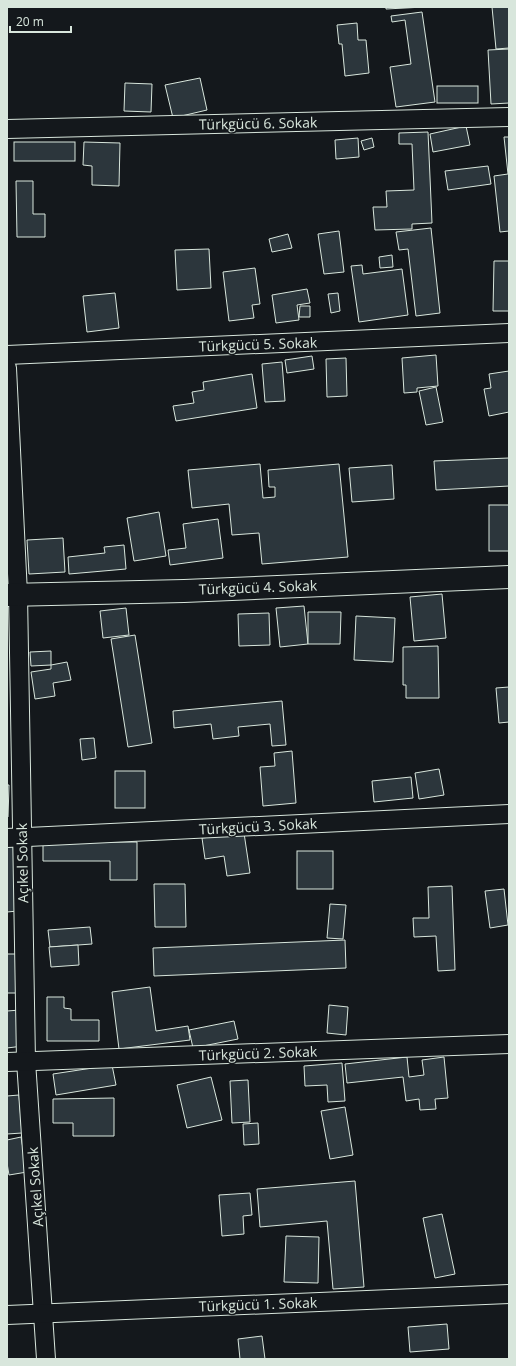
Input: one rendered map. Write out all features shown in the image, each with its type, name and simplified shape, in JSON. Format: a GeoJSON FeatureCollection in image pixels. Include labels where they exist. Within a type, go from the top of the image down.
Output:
{"type":"FeatureCollection","features":[{"type":"Feature","properties":{"kind":"main road","name":"Türkgücü 4. Sokak"},"geometry":{"type":"LineString","coordinates":[[12,595],[184,591],[509,577]]}},
{"type":"Feature","properties":{"kind":"street","name":"Türkgücü 6. Sokak"},"geometry":{"type":"LineString","coordinates":[[7,129],[509,117]]}},
{"type":"Feature","properties":{"kind":"street","name":"Türkgücü 5. Sokak"},"geometry":{"type":"LineString","coordinates":[[7,355],[509,334]]}},
{"type":"Feature","properties":{"kind":"street","name":"Açıkel Sokak"},"geometry":{"type":"LineString","coordinates":[[7,368],[12,595],[14,838],[26,1061],[46,1359]]}},
{"type":"Feature","properties":{"kind":"street","name":"Türkgücü 3. Sokak"},"geometry":{"type":"LineString","coordinates":[[14,838],[509,814]]}},
{"type":"Feature","properties":{"kind":"street","name":"Türkgücü 2. Sokak"},"geometry":{"type":"LineString","coordinates":[[7,1062],[509,1044]]}},
{"type":"Feature","properties":{"kind":"street","name":"Türkgücü 1. Sokak"},"geometry":{"type":"LineString","coordinates":[[7,1315],[509,1294]]}},
{"type":"Feature","properties":{"kind":"building"},"geometry":{"type":"Polygon","coordinates":[[[386,7],[424,7],[386,9],[386,7]]]}},
{"type":"Feature","properties":{"kind":"building"},"geometry":{"type":"Polygon","coordinates":[[[492,7],[509,7],[509,48],[496,49],[492,7]]]}},
{"type":"Feature","properties":{"kind":"building"},"geometry":{"type":"Polygon","coordinates":[[[422,12],[435,102],[396,107],[390,67],[411,64],[405,20],[392,22],[391,16],[422,12]]]}},
{"type":"Feature","properties":{"kind":"building"},"geometry":{"type":"Polygon","coordinates":[[[357,23],[358,40],[366,40],[369,73],[345,76],[342,44],[339,44],[337,25],[357,23]]]}},
{"type":"Feature","properties":{"kind":"building"},"geometry":{"type":"Polygon","coordinates":[[[509,49],[509,103],[491,104],[488,50],[509,49]]]}},
{"type":"Feature","properties":{"kind":"building"},"geometry":{"type":"Polygon","coordinates":[[[200,78],[207,110],[173,118],[165,85],[200,78]]]}},
{"type":"Feature","properties":{"kind":"building"},"geometry":{"type":"Polygon","coordinates":[[[125,83],[152,84],[151,112],[124,111],[125,83]]]}},
{"type":"Feature","properties":{"kind":"building"},"geometry":{"type":"Polygon","coordinates":[[[437,86],[478,86],[478,103],[437,103],[437,86]]]}},
{"type":"Feature","properties":{"kind":"building"},"geometry":{"type":"Polygon","coordinates":[[[466,126],[470,145],[433,152],[430,134],[466,126]]]}},
{"type":"Feature","properties":{"kind":"building"},"geometry":{"type":"Polygon","coordinates":[[[428,132],[432,223],[412,224],[412,229],[375,230],[373,207],[387,207],[386,191],[414,190],[412,144],[399,144],[399,133],[428,132]]]}},
{"type":"Feature","properties":{"kind":"building"},"geometry":{"type":"Polygon","coordinates":[[[504,137],[509,137],[509,231],[500,232],[494,176],[508,174],[504,137]]]}},
{"type":"Feature","properties":{"kind":"building"},"geometry":{"type":"Polygon","coordinates":[[[358,138],[359,157],[336,159],[335,140],[358,138]]]}},
{"type":"Feature","properties":{"kind":"building"},"geometry":{"type":"Polygon","coordinates":[[[372,138],[374,147],[364,150],[361,141],[372,138]]]}},
{"type":"Feature","properties":{"kind":"building"},"geometry":{"type":"Polygon","coordinates":[[[14,142],[75,142],[75,161],[14,161],[14,142]]]}},
{"type":"Feature","properties":{"kind":"building"},"geometry":{"type":"Polygon","coordinates":[[[84,142],[120,143],[119,186],[92,185],[92,166],[83,165],[84,142]]]}},
{"type":"Feature","properties":{"kind":"building"},"geometry":{"type":"Polygon","coordinates":[[[488,166],[491,184],[448,190],[445,171],[488,166]]]}},
{"type":"Feature","properties":{"kind":"building"},"geometry":{"type":"Polygon","coordinates":[[[16,181],[33,181],[33,214],[45,214],[45,237],[17,237],[16,181]]]}},
{"type":"Feature","properties":{"kind":"building"},"geometry":{"type":"Polygon","coordinates":[[[431,228],[440,313],[416,316],[408,249],[399,250],[396,232],[431,228]]]}},
{"type":"Feature","properties":{"kind":"building"},"geometry":{"type":"Polygon","coordinates":[[[339,231],[344,272],[324,274],[318,234],[339,231]]]}},
{"type":"Feature","properties":{"kind":"building"},"geometry":{"type":"Polygon","coordinates":[[[288,234],[292,248],[272,252],[269,239],[288,234]]]}},
{"type":"Feature","properties":{"kind":"building"},"geometry":{"type":"Polygon","coordinates":[[[209,249],[211,288],[177,290],[175,250],[209,249]]]}},
{"type":"Feature","properties":{"kind":"building"},"geometry":{"type":"Polygon","coordinates":[[[392,255],[393,267],[380,268],[379,257],[392,255]]]}},
{"type":"Feature","properties":{"kind":"building"},"geometry":{"type":"Polygon","coordinates":[[[494,261],[509,261],[509,311],[493,311],[494,261]]]}},
{"type":"Feature","properties":{"kind":"building"},"geometry":{"type":"Polygon","coordinates":[[[362,265],[363,274],[402,269],[408,315],[359,322],[351,266],[362,265]]]}},
{"type":"Feature","properties":{"kind":"building"},"geometry":{"type":"Polygon","coordinates":[[[255,268],[260,304],[252,305],[254,318],[229,321],[223,272],[255,268]]]}},
{"type":"Feature","properties":{"kind":"building"},"geometry":{"type":"Polygon","coordinates":[[[307,289],[310,303],[297,305],[299,320],[276,323],[272,295],[307,289]]]}},
{"type":"Feature","properties":{"kind":"building"},"geometry":{"type":"Polygon","coordinates":[[[115,293],[119,328],[87,332],[83,296],[115,293]]]}},
{"type":"Feature","properties":{"kind":"building"},"geometry":{"type":"Polygon","coordinates":[[[338,293],[340,311],[331,313],[328,294],[338,293]]]}},
{"type":"Feature","properties":{"kind":"building"},"geometry":{"type":"Polygon","coordinates":[[[300,306],[310,306],[310,317],[299,317],[300,306]]]}},
{"type":"Feature","properties":{"kind":"building"},"geometry":{"type":"Polygon","coordinates":[[[436,355],[438,386],[417,388],[417,392],[404,393],[402,358],[436,355]]]}},
{"type":"Feature","properties":{"kind":"building"},"geometry":{"type":"Polygon","coordinates":[[[312,356],[314,369],[287,373],[285,360],[312,356]]]}},
{"type":"Feature","properties":{"kind":"building"},"geometry":{"type":"Polygon","coordinates":[[[346,358],[347,396],[327,397],[326,359],[346,358]]]}},
{"type":"Feature","properties":{"kind":"building"},"geometry":{"type":"Polygon","coordinates":[[[282,362],[285,401],[265,402],[262,364],[282,362]]]}},
{"type":"Feature","properties":{"kind":"building"},"geometry":{"type":"Polygon","coordinates":[[[509,371],[509,412],[489,416],[484,389],[491,388],[489,374],[509,371]]]}},
{"type":"Feature","properties":{"kind":"building"},"geometry":{"type":"Polygon","coordinates":[[[252,374],[257,408],[176,421],[173,406],[194,403],[192,392],[204,390],[203,382],[252,374]]]}},
{"type":"Feature","properties":{"kind":"building"},"geometry":{"type":"Polygon","coordinates":[[[436,387],[443,422],[426,425],[419,391],[436,387]]]}},
{"type":"Feature","properties":{"kind":"building"},"geometry":{"type":"Polygon","coordinates":[[[509,458],[509,486],[436,490],[434,461],[509,458]]]}},
{"type":"Feature","properties":{"kind":"building"},"geometry":{"type":"Polygon","coordinates":[[[260,464],[263,498],[275,497],[275,487],[269,487],[268,470],[339,464],[348,557],[262,564],[259,533],[232,535],[229,504],[192,508],[188,470],[260,464]]]}},
{"type":"Feature","properties":{"kind":"building"},"geometry":{"type":"Polygon","coordinates":[[[392,465],[394,499],[352,502],[349,468],[392,465]]]}},
{"type":"Feature","properties":{"kind":"building"},"geometry":{"type":"Polygon","coordinates":[[[489,505],[509,505],[509,551],[489,551],[489,505]]]}},
{"type":"Feature","properties":{"kind":"building"},"geometry":{"type":"Polygon","coordinates":[[[159,512],[166,556],[134,561],[127,518],[159,512]]]}},
{"type":"Feature","properties":{"kind":"building"},"geometry":{"type":"Polygon","coordinates":[[[218,519],[223,558],[170,565],[168,550],[186,548],[183,524],[218,519]]]}},
{"type":"Feature","properties":{"kind":"building"},"geometry":{"type":"Polygon","coordinates":[[[63,538],[65,572],[29,574],[27,540],[63,538]]]}},
{"type":"Feature","properties":{"kind":"building"},"geometry":{"type":"Polygon","coordinates":[[[124,545],[126,569],[69,574],[68,557],[105,553],[104,547],[124,545]]]}},
{"type":"Feature","properties":{"kind":"building"},"geometry":{"type":"Polygon","coordinates":[[[442,594],[446,638],[414,641],[410,597],[442,594]]]}},
{"type":"Feature","properties":{"kind":"building"},"geometry":{"type":"Polygon","coordinates":[[[304,606],[308,644],[280,647],[276,608],[304,606]]]}},
{"type":"Feature","properties":{"kind":"building"},"geometry":{"type":"Polygon","coordinates":[[[126,608],[129,635],[103,638],[100,611],[126,608]]]}},
{"type":"Feature","properties":{"kind":"building"},"geometry":{"type":"Polygon","coordinates":[[[308,612],[341,612],[340,644],[308,644],[308,612]]]}},
{"type":"Feature","properties":{"kind":"building"},"geometry":{"type":"Polygon","coordinates":[[[269,613],[270,645],[239,646],[238,614],[269,613]]]}},
{"type":"Feature","properties":{"kind":"building"},"geometry":{"type":"Polygon","coordinates":[[[356,616],[395,618],[393,662],[354,660],[356,616]]]}},
{"type":"Feature","properties":{"kind":"building"},"geometry":{"type":"Polygon","coordinates":[[[135,635],[152,743],[128,747],[111,639],[135,635]]]}},
{"type":"Feature","properties":{"kind":"building"},"geometry":{"type":"Polygon","coordinates":[[[438,646],[439,698],[406,698],[406,685],[403,685],[403,647],[438,646]]]}},
{"type":"Feature","properties":{"kind":"building"},"geometry":{"type":"Polygon","coordinates":[[[51,651],[51,665],[31,666],[30,652],[51,651]]]}},
{"type":"Feature","properties":{"kind":"building"},"geometry":{"type":"Polygon","coordinates":[[[67,662],[71,680],[53,683],[55,696],[35,699],[31,672],[51,669],[51,665],[67,662]]]}},
{"type":"Feature","properties":{"kind":"building"},"geometry":{"type":"Polygon","coordinates":[[[509,687],[509,722],[499,723],[496,688],[509,687]]]}},
{"type":"Feature","properties":{"kind":"building"},"geometry":{"type":"Polygon","coordinates":[[[282,701],[286,745],[272,746],[270,724],[238,727],[239,736],[213,739],[211,724],[174,728],[173,711],[282,701]]]}},
{"type":"Feature","properties":{"kind":"building"},"geometry":{"type":"Polygon","coordinates":[[[94,738],[96,758],[82,760],[80,739],[94,738]]]}},
{"type":"Feature","properties":{"kind":"building"},"geometry":{"type":"Polygon","coordinates":[[[292,751],[296,803],[263,806],[260,767],[275,766],[274,753],[292,751]]]}},
{"type":"Feature","properties":{"kind":"building"},"geometry":{"type":"Polygon","coordinates":[[[439,769],[444,795],[419,799],[415,773],[439,769]]]}},
{"type":"Feature","properties":{"kind":"building"},"geometry":{"type":"Polygon","coordinates":[[[115,771],[145,771],[145,808],[115,808],[115,771]]]}},
{"type":"Feature","properties":{"kind":"building"},"geometry":{"type":"Polygon","coordinates":[[[411,777],[413,798],[374,802],[372,781],[411,777]]]}},
{"type":"Feature","properties":{"kind":"building"},"geometry":{"type":"Polygon","coordinates":[[[7,785],[9,785],[8,817],[7,817],[7,785]]]}},
{"type":"Feature","properties":{"kind":"building"},"geometry":{"type":"Polygon","coordinates":[[[244,833],[250,873],[227,876],[224,856],[205,859],[202,838],[244,833]]]}},
{"type":"Feature","properties":{"kind":"building"},"geometry":{"type":"Polygon","coordinates":[[[43,842],[137,842],[137,880],[110,880],[110,861],[43,861],[43,842]]]}},
{"type":"Feature","properties":{"kind":"building"},"geometry":{"type":"Polygon","coordinates":[[[14,846],[18,911],[7,912],[7,847],[14,846]]]}},
{"type":"Feature","properties":{"kind":"building"},"geometry":{"type":"Polygon","coordinates":[[[297,851],[333,851],[333,889],[297,889],[297,851]]]}},
{"type":"Feature","properties":{"kind":"building"},"geometry":{"type":"Polygon","coordinates":[[[154,884],[185,884],[186,927],[155,927],[154,884]]]}},
{"type":"Feature","properties":{"kind":"building"},"geometry":{"type":"Polygon","coordinates":[[[452,886],[455,970],[438,971],[436,936],[414,937],[413,918],[429,918],[428,887],[452,886]]]}},
{"type":"Feature","properties":{"kind":"building"},"geometry":{"type":"Polygon","coordinates":[[[504,889],[508,925],[490,928],[485,891],[504,889]]]}},
{"type":"Feature","properties":{"kind":"building"},"geometry":{"type":"Polygon","coordinates":[[[330,904],[346,905],[343,939],[327,938],[330,904]]]}},
{"type":"Feature","properties":{"kind":"building"},"geometry":{"type":"Polygon","coordinates":[[[90,927],[92,944],[50,947],[48,930],[90,927]]]}},
{"type":"Feature","properties":{"kind":"building"},"geometry":{"type":"Polygon","coordinates":[[[345,940],[346,968],[154,976],[153,948],[345,940]]]}},
{"type":"Feature","properties":{"kind":"building"},"geometry":{"type":"Polygon","coordinates":[[[78,945],[79,965],[51,967],[49,947],[78,945]]]}},
{"type":"Feature","properties":{"kind":"building"},"geometry":{"type":"Polygon","coordinates":[[[7,954],[20,954],[20,993],[7,993],[7,954]]]}},
{"type":"Feature","properties":{"kind":"building"},"geometry":{"type":"Polygon","coordinates":[[[150,987],[156,1031],[188,1026],[190,1040],[119,1049],[112,992],[150,987]]]}},
{"type":"Feature","properties":{"kind":"building"},"geometry":{"type":"Polygon","coordinates":[[[47,997],[64,997],[64,1008],[71,1009],[71,1020],[99,1020],[99,1041],[47,1041],[47,997]]]}},
{"type":"Feature","properties":{"kind":"building"},"geometry":{"type":"Polygon","coordinates":[[[329,1005],[348,1007],[346,1035],[327,1033],[329,1005]]]}},
{"type":"Feature","properties":{"kind":"building"},"geometry":{"type":"Polygon","coordinates":[[[20,1010],[23,1046],[7,1048],[7,1011],[20,1010]]]}},
{"type":"Feature","properties":{"kind":"building"},"geometry":{"type":"Polygon","coordinates":[[[234,1021],[238,1039],[193,1048],[189,1030],[234,1021]]]}},
{"type":"Feature","properties":{"kind":"building"},"geometry":{"type":"Polygon","coordinates":[[[407,1057],[409,1077],[424,1075],[422,1060],[444,1057],[448,1098],[435,1099],[436,1109],[420,1110],[419,1099],[406,1101],[403,1077],[347,1083],[345,1064],[407,1057]]]}},
{"type":"Feature","properties":{"kind":"building"},"geometry":{"type":"Polygon","coordinates":[[[342,1063],[345,1101],[328,1102],[327,1085],[305,1086],[304,1066],[342,1063]]]}},
{"type":"Feature","properties":{"kind":"building"},"geometry":{"type":"Polygon","coordinates":[[[112,1065],[116,1085],[56,1095],[53,1074],[112,1065]]]}},
{"type":"Feature","properties":{"kind":"building"},"geometry":{"type":"Polygon","coordinates":[[[211,1077],[222,1120],[187,1128],[177,1085],[211,1077]]]}},
{"type":"Feature","properties":{"kind":"building"},"geometry":{"type":"Polygon","coordinates":[[[248,1080],[250,1122],[232,1123],[230,1081],[248,1080]]]}},
{"type":"Feature","properties":{"kind":"building"},"geometry":{"type":"Polygon","coordinates":[[[19,1095],[22,1133],[7,1134],[7,1096],[19,1095]]]}},
{"type":"Feature","properties":{"kind":"building"},"geometry":{"type":"Polygon","coordinates":[[[114,1098],[114,1136],[73,1136],[73,1123],[53,1123],[53,1099],[114,1098]]]}},
{"type":"Feature","properties":{"kind":"building"},"geometry":{"type":"Polygon","coordinates":[[[345,1107],[353,1155],[330,1159],[321,1111],[345,1107]]]}},
{"type":"Feature","properties":{"kind":"building"},"geometry":{"type":"Polygon","coordinates":[[[258,1123],[259,1144],[244,1145],[243,1124],[258,1123]]]}},
{"type":"Feature","properties":{"kind":"building"},"geometry":{"type":"Polygon","coordinates":[[[21,1137],[27,1172],[9,1175],[7,1163],[7,1140],[21,1137]]]}},
{"type":"Feature","properties":{"kind":"building"},"geometry":{"type":"Polygon","coordinates":[[[355,1181],[364,1287],[333,1289],[327,1221],[260,1227],[257,1189],[355,1181]]]}},
{"type":"Feature","properties":{"kind":"building"},"geometry":{"type":"Polygon","coordinates":[[[250,1193],[252,1215],[243,1216],[244,1234],[222,1236],[219,1195],[250,1193]]]}},
{"type":"Feature","properties":{"kind":"building"},"geometry":{"type":"Polygon","coordinates":[[[442,1214],[455,1274],[435,1278],[423,1218],[442,1214]]]}},
{"type":"Feature","properties":{"kind":"building"},"geometry":{"type":"Polygon","coordinates":[[[286,1236],[319,1237],[318,1283],[284,1282],[286,1236]]]}},
{"type":"Feature","properties":{"kind":"building"},"geometry":{"type":"Polygon","coordinates":[[[447,1324],[449,1349],[410,1352],[408,1327],[447,1324]]]}},
{"type":"Feature","properties":{"kind":"building"},"geometry":{"type":"Polygon","coordinates":[[[262,1336],[265,1359],[240,1359],[238,1339],[262,1336]]]}}]}
